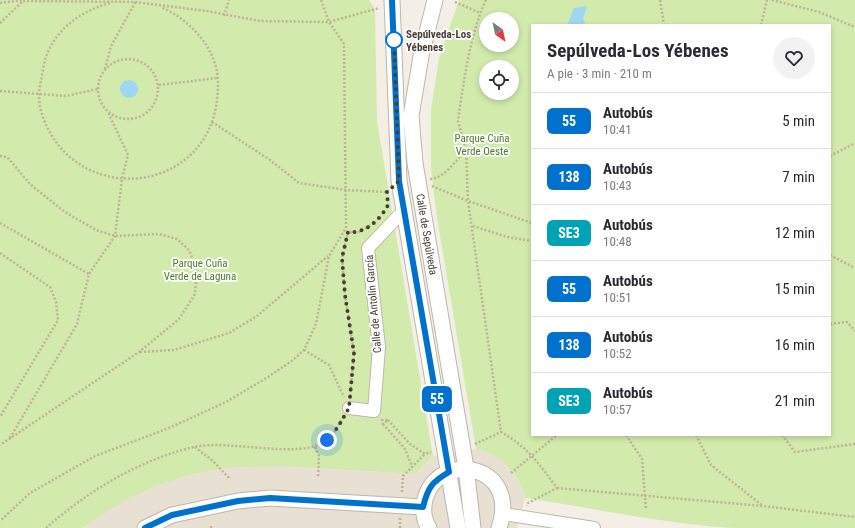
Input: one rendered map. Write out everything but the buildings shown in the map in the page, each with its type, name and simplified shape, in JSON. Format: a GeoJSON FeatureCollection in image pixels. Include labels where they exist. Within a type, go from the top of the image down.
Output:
{"type":"FeatureCollection","features":[{"type":"Feature","properties":{"kind":"street","name":"Calle de Sepúlveda"},"geometry":{"type":"LineString","coordinates":[[392,0],[399,181],[405,209],[458,528]]}},
{"type":"Feature","properties":{"kind":"street","name":"Calle de Sepúlveda"},"geometry":{"type":"LineString","coordinates":[[435,0],[421,56],[411,116],[417,180],[466,468],[473,528]]}},
{"type":"Feature","properties":{"kind":"street","name":"Calle de Antolín García"},"geometry":{"type":"LineString","coordinates":[[349,408],[374,411],[379,347],[368,248],[405,209]]}},
{"type":"Feature","properties":{"kind":"street"},"geometry":{"type":"LineString","coordinates":[[429,528],[426,523],[423,507],[427,492],[435,481],[449,472],[466,468],[488,476],[498,487],[504,500],[502,521],[594,528]]}},
{"type":"Feature","properties":{"kind":"street"},"geometry":{"type":"LineString","coordinates":[[145,528],[172,515],[238,501],[270,498],[423,507]]}},
{"type":"Feature","properties":{"kind":"path"},"geometry":{"type":"LineString","coordinates":[[0,3],[24,0],[112,2],[136,1],[207,11],[224,16],[260,21],[329,22],[376,9]]}},
{"type":"Feature","properties":{"kind":"path"},"geometry":{"type":"LineString","coordinates":[[0,23],[24,0]]}},
{"type":"Feature","properties":{"kind":"path"},"geometry":{"type":"LineString","coordinates":[[224,16],[229,0]]}},
{"type":"Feature","properties":{"kind":"path"},"geometry":{"type":"LineString","coordinates":[[139,352],[174,350],[229,333],[257,316],[329,256],[346,228],[344,44],[329,22],[321,0]]}},
{"type":"Feature","properties":{"kind":"path"},"geometry":{"type":"LineString","coordinates":[[480,12],[486,0]]}},
{"type":"Feature","properties":{"kind":"path"},"geometry":{"type":"LineString","coordinates":[[660,0],[664,24]]}},
{"type":"Feature","properties":{"kind":"path"},"geometry":{"type":"LineString","coordinates":[[761,24],[766,0]]}},
{"type":"Feature","properties":{"kind":"path"},"geometry":{"type":"LineString","coordinates":[[772,0],[819,12],[855,27]]}},
{"type":"Feature","properties":{"kind":"path"},"geometry":{"type":"LineString","coordinates":[[8,440],[77,324],[89,274],[115,236],[122,179],[128,155],[108,112],[99,98],[98,89],[111,46],[136,1]]}},
{"type":"Feature","properties":{"kind":"path"},"geometry":{"type":"LineString","coordinates":[[112,2],[94,7],[72,20],[56,37],[45,57],[39,95],[45,124],[59,147],[81,166],[104,176],[131,180],[162,173],[187,157],[205,136],[212,122],[216,109],[218,78],[214,62],[207,46],[191,25],[173,12],[158,5]]}},
{"type":"Feature","properties":{"kind":"path"},"geometry":{"type":"LineString","coordinates":[[455,2],[479,13]]}},
{"type":"Feature","properties":{"kind":"path"},"geometry":{"type":"LineString","coordinates":[[479,18],[458,121],[466,150],[468,201],[501,432]]}},
{"type":"Feature","properties":{"kind":"path"},"geometry":{"type":"LineString","coordinates":[[105,69],[122,59],[142,61],[150,67],[156,76],[159,85],[158,96],[154,105],[143,116],[128,120],[118,118],[108,112]]}},
{"type":"Feature","properties":{"kind":"path"},"geometry":{"type":"LineString","coordinates":[[159,85],[218,78]]}},
{"type":"Feature","properties":{"kind":"path"},"geometry":{"type":"LineString","coordinates":[[0,91],[66,96],[98,89]]}},
{"type":"Feature","properties":{"kind":"path"},"geometry":{"type":"LineString","coordinates":[[212,122],[270,160],[299,183],[346,190],[387,192],[399,181]]}},
{"type":"Feature","properties":{"kind":"path"},"geometry":{"type":"LineString","coordinates":[[831,155],[855,143]]}},
{"type":"Feature","properties":{"kind":"path"},"geometry":{"type":"LineString","coordinates":[[417,180],[436,178],[447,170],[466,150]]}},
{"type":"Feature","properties":{"kind":"path"},"geometry":{"type":"LineString","coordinates":[[0,156],[7,157],[31,185],[65,212],[96,230],[115,236],[159,234],[177,239],[189,250],[197,269],[195,294],[178,319],[139,352],[0,445]]}},
{"type":"Feature","properties":{"kind":"path"},"geometry":{"type":"LineString","coordinates":[[417,180],[468,201],[531,223]]}},
{"type":"Feature","properties":{"kind":"path"},"geometry":{"type":"LineString","coordinates":[[387,192],[388,199]]}},
{"type":"Feature","properties":{"kind":"path"},"geometry":{"type":"LineString","coordinates":[[0,222],[89,274]]}},
{"type":"Feature","properties":{"kind":"path"},"geometry":{"type":"LineString","coordinates":[[46,528],[72,506],[108,482],[149,462],[194,447],[252,446],[299,450],[315,447],[327,440],[338,427],[349,408],[354,353],[345,295],[342,258],[348,232],[357,233],[373,223]]}},
{"type":"Feature","properties":{"kind":"path"},"geometry":{"type":"LineString","coordinates":[[472,226],[507,237],[531,241]]}},
{"type":"Feature","properties":{"kind":"path"},"geometry":{"type":"LineString","coordinates":[[0,253],[50,287],[56,302],[58,320],[0,417]]}},
{"type":"Feature","properties":{"kind":"path"},"geometry":{"type":"LineString","coordinates":[[0,521],[30,493],[88,459],[168,428],[226,402],[268,378],[293,360],[304,350],[316,324],[329,256]]}},
{"type":"Feature","properties":{"kind":"path"},"geometry":{"type":"LineString","coordinates":[[831,256],[855,268]]}},
{"type":"Feature","properties":{"kind":"path"},"geometry":{"type":"LineString","coordinates":[[831,324],[847,322],[855,332]]}},
{"type":"Feature","properties":{"kind":"path"},"geometry":{"type":"LineString","coordinates":[[304,350],[329,364],[340,385],[349,408]]}},
{"type":"Feature","properties":{"kind":"path"},"geometry":{"type":"LineString","coordinates":[[388,420],[410,444],[426,454]]}},
{"type":"Feature","properties":{"kind":"path"},"geometry":{"type":"LineString","coordinates":[[383,424],[405,449],[412,466]]}},
{"type":"Feature","properties":{"kind":"path"},"geometry":{"type":"LineString","coordinates":[[473,445],[501,432]]}},
{"type":"Feature","properties":{"kind":"path"},"geometry":{"type":"LineString","coordinates":[[501,432],[518,442],[531,454],[557,488]]}},
{"type":"Feature","properties":{"kind":"path"},"geometry":{"type":"LineString","coordinates":[[511,473],[531,454],[556,436]]}},
{"type":"Feature","properties":{"kind":"path"},"geometry":{"type":"LineString","coordinates":[[627,436],[642,458],[646,510]]}},
{"type":"Feature","properties":{"kind":"path"},"geometry":{"type":"LineString","coordinates":[[696,436],[711,465],[763,506]]}},
{"type":"Feature","properties":{"kind":"path"},"geometry":{"type":"LineString","coordinates":[[783,436],[795,452],[855,444]]}},
{"type":"Feature","properties":{"kind":"path"},"geometry":{"type":"LineString","coordinates":[[194,447],[213,461],[229,478]]}},
{"type":"Feature","properties":{"kind":"path"},"geometry":{"type":"LineString","coordinates":[[315,447],[319,456],[318,477]]}},
{"type":"Feature","properties":{"kind":"path"},"geometry":{"type":"LineString","coordinates":[[401,493],[403,476],[426,454],[433,451]]}},
{"type":"Feature","properties":{"kind":"path"},"geometry":{"type":"LineString","coordinates":[[528,503],[557,488],[763,506],[855,517]]}},
{"type":"Feature","properties":{"kind":"path"},"geometry":{"type":"LineString","coordinates":[[400,518],[400,528]]}},
{"type":"Feature","properties":{"kind":"shaded area"},"geometry":{"type":"Polygon","coordinates":[[[476,449],[497,456],[512,469],[521,485],[525,498],[517,528],[82,528],[128,499],[159,485],[191,475],[226,468],[276,466],[415,474],[433,456],[476,449]]]}},
{"type":"Feature","properties":{"kind":"green space","name":"Parque Cuña Verde de Laguna"},"geometry":{"type":"Polygon","coordinates":[[[0,0],[369,0],[375,9],[377,121],[433,456],[415,474],[276,466],[226,468],[191,475],[159,485],[128,499],[82,528],[0,528],[0,0]]]}},
{"type":"Feature","properties":{"kind":"green space","name":"Parque Cuña Verde Oeste"},"geometry":{"type":"Polygon","coordinates":[[[459,0],[855,0],[855,528],[733,528],[707,526],[525,498],[518,480],[508,466],[494,456],[476,449],[437,218],[431,169],[431,110],[439,58],[459,0]]]}},
{"type":"Feature","properties":{"kind":"water"},"geometry":{"type":"Polygon","coordinates":[[[587,6],[583,19],[586,24],[567,24],[574,8],[587,6]]]}},
{"type":"Feature","properties":{"kind":"water"},"geometry":{"type":"Polygon","coordinates":[[[129,80],[133,81],[137,85],[137,93],[133,97],[129,98],[125,97],[121,93],[120,89],[121,85],[125,81],[129,80]]]}},
{"type":"Feature","properties":{"kind":"bus line","name":"55"},"geometry":{"type":"LineString","coordinates":[[145,528],[172,515],[238,501],[270,498],[423,507],[427,492],[435,481],[449,472],[399,181],[392,0]]}},
{"type":"Feature","properties":{"kind":"place","name":"Sepúlveda-Los Yébenes"},"geometry":{"type":"Point","coordinates":[394,40]}},
{"type":"Feature","properties":{"kind":"route"},"geometry":{"type":"LineString","coordinates":[[327,440],[338,427],[349,408],[354,353],[345,295],[342,258],[348,232],[357,233],[373,223],[388,205],[387,192],[399,181],[394,40]]}}]}
